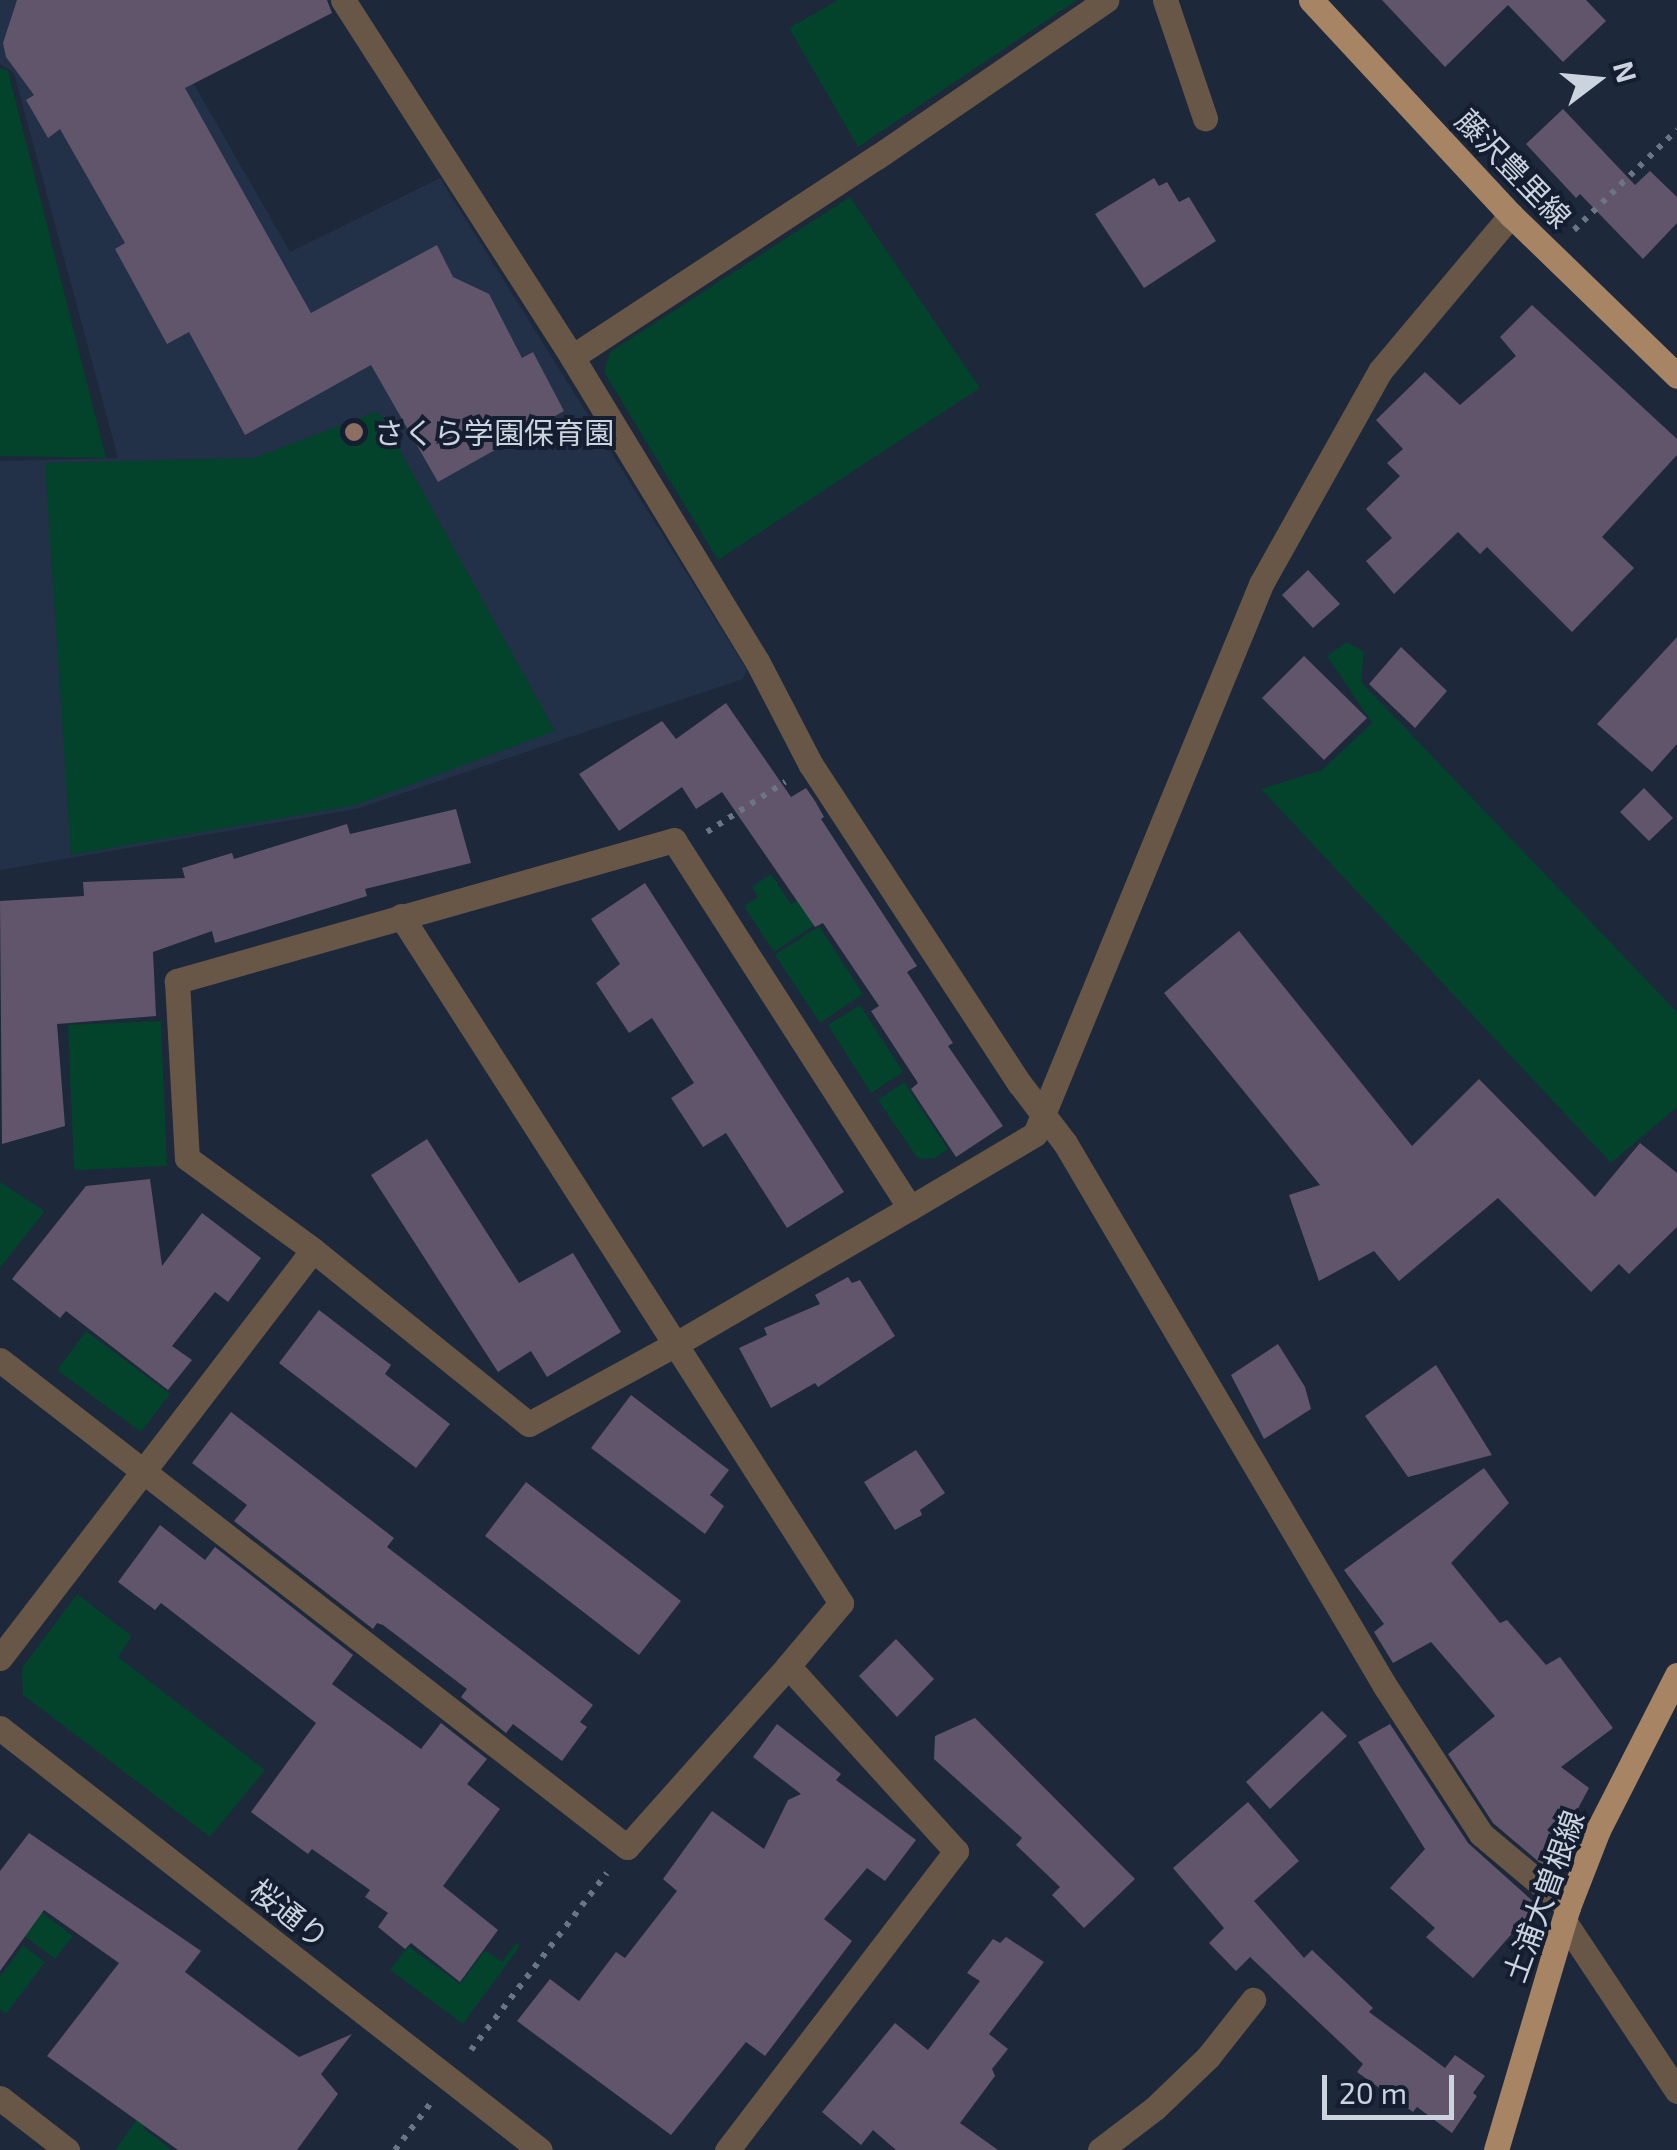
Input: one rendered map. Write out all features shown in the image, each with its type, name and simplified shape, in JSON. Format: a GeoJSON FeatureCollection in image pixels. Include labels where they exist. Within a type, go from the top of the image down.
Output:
{"type":"FeatureCollection","features":[{"type":"Feature","properties":{"kind":"main road","name":"藤沢豊里線"},"geometry":{"type":"LineString","coordinates":[[1311,0],[1511,215],[1677,376]]}},
{"type":"Feature","properties":{"kind":"main road","name":"土浦大曽根線"},"geometry":{"type":"LineString","coordinates":[[1496,2150],[1566,1914],[1598,1830],[1677,1675]]}},
{"type":"Feature","properties":{"kind":"street"},"geometry":{"type":"LineString","coordinates":[[343,0],[572,357],[757,662],[811,766],[1046,1116],[1155,1292],[1384,1686],[1481,1834],[1566,1914],[1677,2091]]}},
{"type":"Feature","properties":{"kind":"street"},"geometry":{"type":"LineString","coordinates":[[572,357],[877,157],[1106,0]]}},
{"type":"Feature","properties":{"kind":"street"},"geometry":{"type":"LineString","coordinates":[[1166,0],[1205,118]]}},
{"type":"Feature","properties":{"kind":"street"},"geometry":{"type":"LineString","coordinates":[[910,1208],[674,840],[178,981],[187,1158],[313,1250],[530,1424],[676,1344],[910,1208],[1035,1134],[1046,1116],[1261,584],[1380,371],[1511,215]]}},
{"type":"Feature","properties":{"kind":"street"},"geometry":{"type":"LineString","coordinates":[[0,1360],[628,1846],[841,1603],[401,916]]}},
{"type":"Feature","properties":{"kind":"street"},"geometry":{"type":"LineString","coordinates":[[0,1658],[313,1250]]}},
{"type":"Feature","properties":{"kind":"street"},"geometry":{"type":"LineString","coordinates":[[726,2150],[956,1850],[788,1666]]}},
{"type":"Feature","properties":{"kind":"street","name":"桜通り"},"geometry":{"type":"LineString","coordinates":[[0,1728],[540,2150]]}},
{"type":"Feature","properties":{"kind":"street"},"geometry":{"type":"LineString","coordinates":[[1100,2150],[1155,2108],[1208,2058],[1253,2000]]}},
{"type":"Feature","properties":{"kind":"street"},"geometry":{"type":"LineString","coordinates":[[0,2098],[67,2150]]}},
{"type":"Feature","properties":{"kind":"path"},"geometry":{"type":"LineString","coordinates":[[1550,253],[1677,130]]}},
{"type":"Feature","properties":{"kind":"path"},"geometry":{"type":"LineString","coordinates":[[680,849],[811,766]]}},
{"type":"Feature","properties":{"kind":"path"},"geometry":{"type":"LineString","coordinates":[[471,2050],[628,1846]]}},
{"type":"Feature","properties":{"kind":"path"},"geometry":{"type":"LineString","coordinates":[[395,2150],[430,2104]]}},
{"type":"Feature","properties":{"kind":"shaded area","name":"さくら学園保育園"},"geometry":{"type":"Polygon","coordinates":[[[0,0],[174,0],[183,65],[290,252],[440,178],[747,670],[743,679],[356,809],[0,870],[0,461],[118,458],[14,73],[0,64],[0,0]]]}},
{"type":"Feature","properties":{"kind":"green space"},"geometry":{"type":"Polygon","coordinates":[[[838,0],[1077,0],[858,147],[789,28],[838,0]]]}},
{"type":"Feature","properties":{"kind":"green space"},"geometry":{"type":"Polygon","coordinates":[[[0,68],[8,71],[106,458],[0,456],[0,68]]]}},
{"type":"Feature","properties":{"kind":"green space"},"geometry":{"type":"Polygon","coordinates":[[[850,197],[980,388],[718,560],[604,372],[610,352],[850,197]]]}},
{"type":"Feature","properties":{"kind":"green space"},"geometry":{"type":"Polygon","coordinates":[[[378,411],[555,731],[356,805],[71,855],[45,463],[254,458],[378,411]]]}},
{"type":"Feature","properties":{"kind":"green space"},"geometry":{"type":"Polygon","coordinates":[[[1347,642],[1364,652],[1361,682],[1677,1012],[1677,1107],[1611,1163],[1261,789],[1322,770],[1372,723],[1327,656],[1347,642]]]}},
{"type":"Feature","properties":{"kind":"green space"},"geometry":{"type":"Polygon","coordinates":[[[771,874],[791,904],[799,900],[822,920],[774,952],[744,906],[758,897],[752,887],[771,874]]]}},
{"type":"Feature","properties":{"kind":"green space"},"geometry":{"type":"Polygon","coordinates":[[[819,926],[863,994],[820,1023],[775,955],[819,926]]]}},
{"type":"Feature","properties":{"kind":"green space"},"geometry":{"type":"Polygon","coordinates":[[[860,1005],[903,1072],[871,1093],[828,1025],[860,1005]]]}},
{"type":"Feature","properties":{"kind":"green space"},"geometry":{"type":"Polygon","coordinates":[[[161,1021],[167,1166],[74,1170],[68,1025],[161,1021]]]}},
{"type":"Feature","properties":{"kind":"green space"},"geometry":{"type":"Polygon","coordinates":[[[904,1082],[948,1149],[935,1158],[918,1159],[878,1100],[904,1082]]]}},
{"type":"Feature","properties":{"kind":"green space"},"geometry":{"type":"Polygon","coordinates":[[[0,1182],[45,1211],[0,1268],[0,1182]]]}},
{"type":"Feature","properties":{"kind":"green space"},"geometry":{"type":"Polygon","coordinates":[[[86,1331],[170,1394],[141,1432],[57,1370],[86,1331]]]}},
{"type":"Feature","properties":{"kind":"green space"},"geometry":{"type":"Polygon","coordinates":[[[77,1594],[132,1636],[118,1657],[265,1770],[210,1837],[23,1695],[22,1668],[77,1594]]]}},
{"type":"Feature","properties":{"kind":"green space"},"geometry":{"type":"Polygon","coordinates":[[[0,1875],[14,1891],[73,1936],[55,1959],[0,1918],[0,1875]]]}},
{"type":"Feature","properties":{"kind":"green space"},"geometry":{"type":"Polygon","coordinates":[[[516,1943],[520,1946],[463,2024],[390,1970],[408,1946],[460,1984],[485,1950],[502,1962],[516,1943]]]}},
{"type":"Feature","properties":{"kind":"green space"},"geometry":{"type":"Polygon","coordinates":[[[23,1945],[45,1962],[6,2014],[0,2009],[0,1977],[23,1945]]]}},
{"type":"Feature","properties":{"kind":"green space"},"geometry":{"type":"Polygon","coordinates":[[[140,2115],[148,2121],[143,2128],[172,2150],[115,2150],[140,2115]]]}},
{"type":"Feature","properties":{"kind":"building"},"geometry":{"type":"Polygon","coordinates":[[[17,0],[327,0],[332,13],[185,88],[311,313],[437,245],[453,277],[489,294],[522,358],[533,352],[564,411],[438,482],[371,365],[245,435],[189,332],[167,344],[115,249],[125,243],[60,129],[48,138],[26,100],[34,95],[6,57],[3,43],[17,0]]]}},
{"type":"Feature","properties":{"kind":"building"},"geometry":{"type":"Polygon","coordinates":[[[1382,0],[1586,0],[1606,21],[1563,62],[1508,5],[1445,67],[1382,0]]]}},
{"type":"Feature","properties":{"kind":"building"},"geometry":{"type":"Polygon","coordinates":[[[1563,109],[1635,185],[1650,171],[1677,197],[1677,223],[1643,259],[1580,194],[1576,198],[1526,144],[1563,109]]]}},
{"type":"Feature","properties":{"kind":"building"},"geometry":{"type":"Polygon","coordinates":[[[1154,178],[1159,186],[1167,182],[1179,202],[1189,197],[1216,241],[1144,288],[1095,214],[1154,178]]]}},
{"type":"Feature","properties":{"kind":"building"},"geometry":{"type":"Polygon","coordinates":[[[1532,305],[1677,439],[1677,455],[1602,537],[1634,568],[1572,632],[1487,547],[1480,554],[1458,532],[1394,594],[1366,561],[1392,538],[1366,509],[1400,476],[1387,463],[1403,449],[1376,420],[1425,372],[1460,405],[1516,356],[1500,337],[1532,305]]]}},
{"type":"Feature","properties":{"kind":"building"},"geometry":{"type":"Polygon","coordinates":[[[1308,570],[1340,604],[1313,628],[1282,595],[1308,570]]]}},
{"type":"Feature","properties":{"kind":"building"},"geometry":{"type":"Polygon","coordinates":[[[1677,637],[1677,744],[1652,772],[1597,724],[1677,637]]]}},
{"type":"Feature","properties":{"kind":"building"},"geometry":{"type":"Polygon","coordinates":[[[1401,647],[1447,691],[1415,728],[1369,684],[1401,647]]]}},
{"type":"Feature","properties":{"kind":"building"},"geometry":{"type":"Polygon","coordinates":[[[1304,656],[1367,718],[1324,760],[1262,698],[1304,656]]]}},
{"type":"Feature","properties":{"kind":"building"},"geometry":{"type":"Polygon","coordinates":[[[726,703],[791,797],[806,788],[815,801],[824,817],[821,819],[917,966],[907,972],[953,1043],[948,1046],[1003,1126],[956,1157],[911,1089],[918,1083],[871,1011],[879,1006],[823,923],[815,927],[722,792],[696,809],[682,787],[619,831],[579,774],[662,721],[676,739],[726,703]]]}},
{"type":"Feature","properties":{"kind":"building"},"geometry":{"type":"Polygon","coordinates":[[[1644,788],[1673,818],[1649,841],[1620,812],[1644,788]]]}},
{"type":"Feature","properties":{"kind":"building"},"geometry":{"type":"Polygon","coordinates":[[[456,809],[471,863],[365,889],[367,896],[215,943],[212,931],[153,952],[156,1016],[57,1024],[65,1126],[2,1144],[0,901],[84,896],[83,882],[185,878],[182,868],[232,853],[234,859],[347,824],[350,834],[456,809]]]}},
{"type":"Feature","properties":{"kind":"building"},"geometry":{"type":"Polygon","coordinates":[[[645,883],[844,1192],[787,1228],[726,1133],[703,1147],[671,1098],[694,1083],[652,1018],[629,1033],[596,983],[620,964],[591,919],[645,883]]]}},
{"type":"Feature","properties":{"kind":"building"},"geometry":{"type":"Polygon","coordinates":[[[1239,931],[1412,1146],[1479,1079],[1595,1197],[1640,1143],[1677,1173],[1677,1227],[1629,1274],[1619,1264],[1591,1292],[1498,1198],[1399,1281],[1374,1251],[1319,1281],[1289,1195],[1320,1185],[1164,993],[1239,931]]]}},
{"type":"Feature","properties":{"kind":"building"},"geometry":{"type":"Polygon","coordinates":[[[427,1139],[519,1283],[573,1253],[621,1332],[547,1377],[531,1351],[498,1372],[371,1175],[427,1139]]]}},
{"type":"Feature","properties":{"kind":"building"},"geometry":{"type":"Polygon","coordinates":[[[150,1179],[162,1266],[202,1213],[261,1258],[228,1302],[215,1292],[172,1346],[192,1360],[168,1390],[66,1311],[60,1318],[12,1279],[86,1186],[150,1179]]]}},
{"type":"Feature","properties":{"kind":"building"},"geometry":{"type":"Polygon","coordinates":[[[848,1277],[852,1283],[860,1280],[895,1336],[818,1387],[815,1383],[771,1408],[739,1348],[767,1335],[764,1328],[820,1304],[815,1295],[848,1277]]]}},
{"type":"Feature","properties":{"kind":"building"},"geometry":{"type":"Polygon","coordinates":[[[319,1310],[391,1365],[385,1374],[450,1424],[416,1468],[279,1363],[319,1310]]]}},
{"type":"Feature","properties":{"kind":"building"},"geometry":{"type":"Polygon","coordinates":[[[1278,1344],[1305,1387],[1311,1409],[1264,1439],[1231,1375],[1278,1344]]]}},
{"type":"Feature","properties":{"kind":"building"},"geometry":{"type":"Polygon","coordinates":[[[1436,1365],[1492,1455],[1408,1477],[1365,1416],[1436,1365]]]}},
{"type":"Feature","properties":{"kind":"building"},"geometry":{"type":"Polygon","coordinates":[[[631,1395],[729,1470],[710,1495],[724,1506],[705,1534],[591,1448],[631,1395]]]}},
{"type":"Feature","properties":{"kind":"building"},"geometry":{"type":"Polygon","coordinates":[[[231,1412],[394,1538],[387,1547],[593,1705],[580,1722],[587,1727],[562,1761],[513,1724],[506,1733],[461,1697],[467,1689],[383,1625],[377,1623],[373,1629],[234,1521],[247,1505],[192,1463],[231,1412]]]}},
{"type":"Feature","properties":{"kind":"building"},"geometry":{"type":"Polygon","coordinates":[[[916,1450],[945,1493],[920,1510],[922,1515],[895,1530],[864,1482],[916,1450]]]}},
{"type":"Feature","properties":{"kind":"building"},"geometry":{"type":"Polygon","coordinates":[[[1484,1468],[1509,1503],[1451,1563],[1500,1623],[1507,1620],[1546,1665],[1560,1657],[1613,1728],[1561,1767],[1589,1788],[1546,1868],[1493,1823],[1448,1754],[1495,1716],[1431,1642],[1393,1663],[1374,1632],[1384,1624],[1344,1570],[1484,1468]]]}},
{"type":"Feature","properties":{"kind":"building"},"geometry":{"type":"Polygon","coordinates":[[[526,1482],[681,1601],[639,1655],[485,1536],[526,1482]]]}},
{"type":"Feature","properties":{"kind":"building"},"geometry":{"type":"Polygon","coordinates":[[[160,1525],[205,1560],[215,1547],[353,1655],[332,1684],[421,1749],[441,1723],[487,1759],[467,1784],[500,1809],[443,1886],[498,1930],[460,1982],[411,1943],[405,1949],[378,1927],[388,1913],[365,1897],[370,1890],[312,1849],[308,1854],[251,1812],[316,1723],[161,1603],[155,1610],[118,1582],[160,1525]]]}},
{"type":"Feature","properties":{"kind":"building"},"geometry":{"type":"Polygon","coordinates":[[[896,1639],[934,1679],[897,1717],[859,1676],[896,1639]]]}},
{"type":"Feature","properties":{"kind":"building"},"geometry":{"type":"Polygon","coordinates":[[[1322,1711],[1347,1736],[1270,1809],[1246,1782],[1322,1711]]]}},
{"type":"Feature","properties":{"kind":"building"},"geometry":{"type":"Polygon","coordinates":[[[975,1718],[1135,1879],[1084,1928],[1052,1895],[1060,1887],[1016,1845],[1022,1838],[934,1759],[935,1736],[975,1718]]]}},
{"type":"Feature","properties":{"kind":"building"},"geometry":{"type":"Polygon","coordinates":[[[777,1724],[841,1774],[836,1780],[916,1840],[885,1881],[867,1868],[824,1919],[852,1941],[765,2056],[746,2042],[671,2135],[517,2021],[550,1979],[579,2001],[616,1952],[625,1958],[677,1891],[663,1879],[712,1811],[764,1849],[788,1800],[801,1794],[753,1757],[777,1724]]]}},
{"type":"Feature","properties":{"kind":"building"},"geometry":{"type":"Polygon","coordinates":[[[1390,1724],[1468,1843],[1537,1905],[1473,1978],[1426,1937],[1435,1928],[1390,1888],[1425,1849],[1358,1742],[1390,1724]]]}},
{"type":"Feature","properties":{"kind":"building"},"geometry":{"type":"Polygon","coordinates":[[[1248,1802],[1299,1861],[1254,1901],[1304,1958],[1312,1950],[1373,2008],[1369,2012],[1445,2068],[1455,2055],[1485,2076],[1473,2093],[1477,2096],[1452,2133],[1417,2107],[1413,2112],[1357,2072],[1363,2064],[1250,1957],[1236,1971],[1209,1943],[1224,1928],[1173,1868],[1248,1802]]]}},
{"type":"Feature","properties":{"kind":"building"},"geometry":{"type":"Polygon","coordinates":[[[29,1833],[201,1951],[185,1972],[299,2057],[352,2034],[321,2074],[338,2094],[297,2150],[178,2150],[47,2056],[119,1963],[44,1910],[0,1971],[0,1871],[29,1833]]]}},
{"type":"Feature","properties":{"kind":"building"},"geometry":{"type":"Polygon","coordinates":[[[1006,1937],[1044,1962],[989,2034],[1008,2049],[992,2069],[995,2076],[960,2123],[998,2150],[896,2150],[873,2130],[861,2145],[822,2112],[895,2023],[928,2050],[980,1981],[967,1973],[993,1939],[1000,1943],[1006,1937]]]}},
{"type":"Feature","properties":{"kind":"place","name":"さくら学園保育園"},"geometry":{"type":"Point","coordinates":[354,432]}}]}
